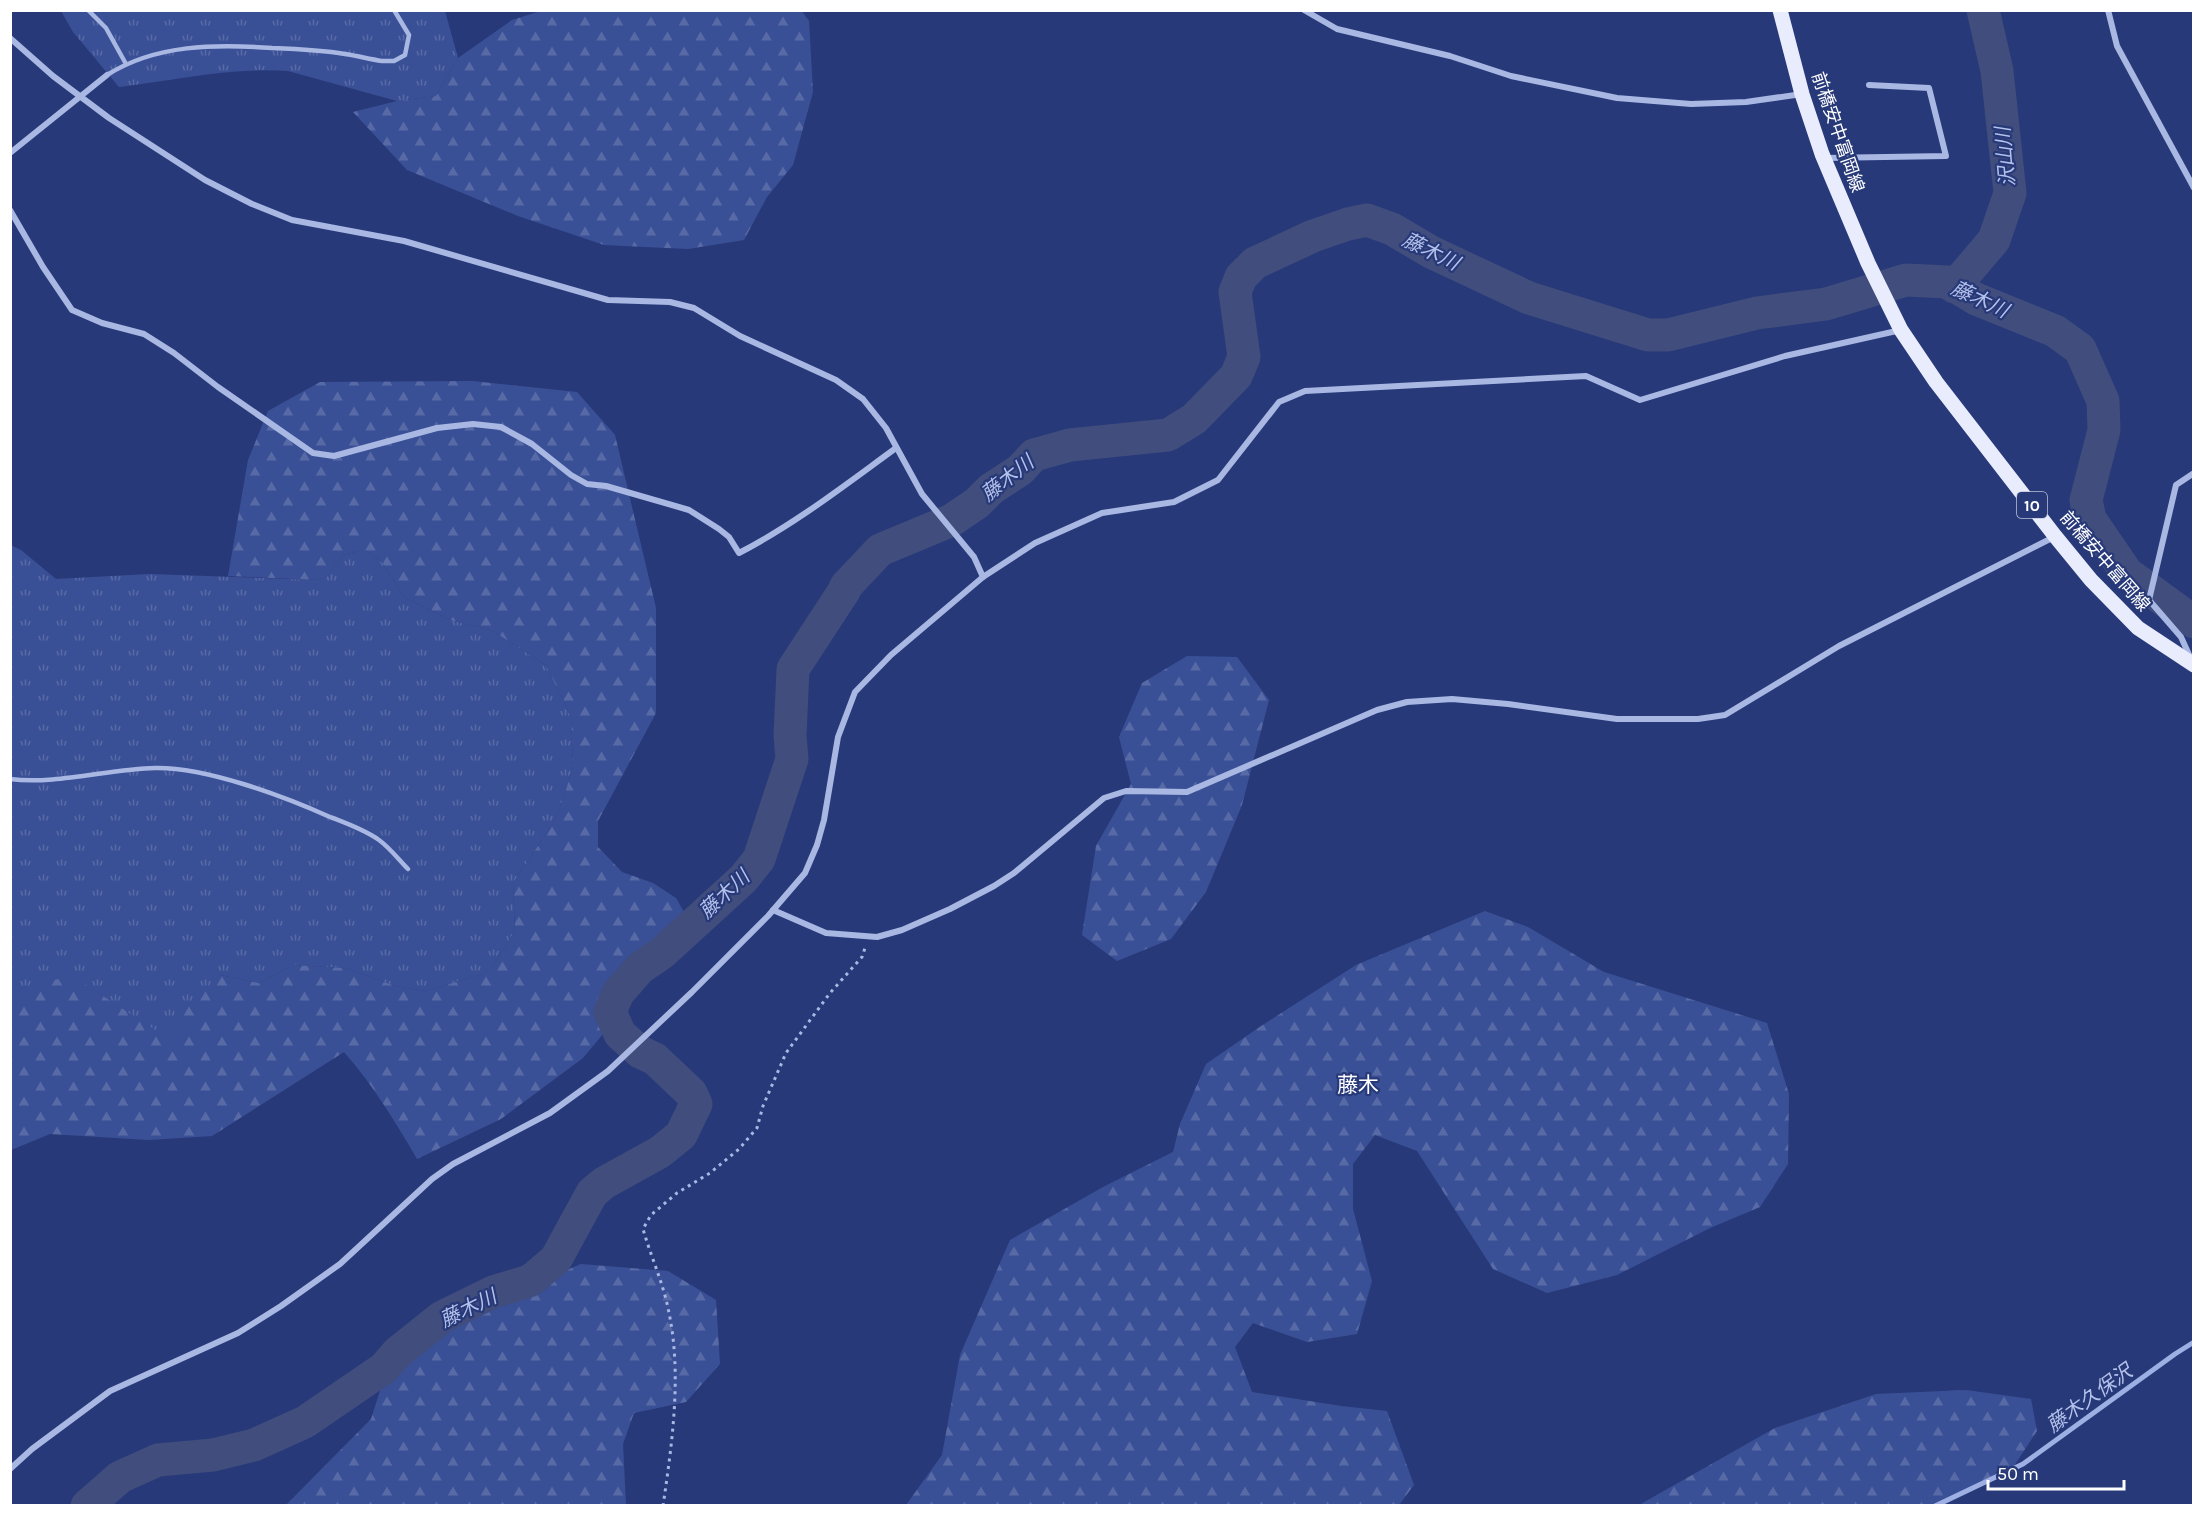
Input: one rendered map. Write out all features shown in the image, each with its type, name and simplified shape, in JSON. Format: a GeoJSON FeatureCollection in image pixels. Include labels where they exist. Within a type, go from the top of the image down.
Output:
{"type":"FeatureCollection","features":[{"type":"Feature","properties":{"kind":"main road","name":"前橋安中富岡線"},"geometry":{"type":"LineString","coordinates":[[1780,10],[1802,94],[1823,158],[1868,263],[1899,325],[1936,381],[2091,580],[2138,628],[2193,665]]}},
{"type":"Feature","properties":{"kind":"street"},"geometry":{"type":"LineString","coordinates":[[1304,10],[1337,29],[1450,56],[1511,76],[1617,98],[1691,104],[1746,102],[1802,94]]}},
{"type":"Feature","properties":{"kind":"street"},"geometry":{"type":"LineString","coordinates":[[2108,10],[2117,46],[2193,188]]}},
{"type":"Feature","properties":{"kind":"street"},"geometry":{"type":"LineString","coordinates":[[10,38],[53,76],[109,118],[205,180],[252,204],[292,220],[404,241],[608,300],[670,302],[694,308],[740,336],[836,380],[863,399],[886,428],[922,494],[975,557],[984,577]]}},
{"type":"Feature","properties":{"kind":"street"},"geometry":{"type":"LineString","coordinates":[[10,153],[107,75]]}},
{"type":"Feature","properties":{"kind":"street"},"geometry":{"type":"LineString","coordinates":[[1823,158],[1946,156],[1929,88],[1869,85]]}},
{"type":"Feature","properties":{"kind":"street"},"geometry":{"type":"LineString","coordinates":[[10,210],[43,267],[72,310],[102,323],[144,334],[313,453],[334,456],[437,428],[473,424],[501,427],[532,444],[586,484],[606,486],[689,510],[729,537],[739,553],[764,541],[896,448]]}},
{"type":"Feature","properties":{"kind":"street"},"geometry":{"type":"LineString","coordinates":[[10,1469],[32,1449],[110,1391],[238,1333],[281,1306],[340,1264],[432,1179],[453,1164],[550,1113],[608,1071],[692,992],[773,910],[805,873],[817,845],[824,820],[838,737],[855,692],[891,656],[984,577],[1035,543],[1102,513],[1174,502],[1218,480],[1279,402],[1305,391],[1586,376],[1640,400],[1785,356],[1899,325]]}},
{"type":"Feature","properties":{"kind":"street"},"geometry":{"type":"LineString","coordinates":[[2193,473],[2176,485],[2149,600],[2181,637],[2193,665]]}},
{"type":"Feature","properties":{"kind":"street"},"geometry":{"type":"LineString","coordinates":[[773,910],[826,933],[877,937],[902,930],[950,909],[1014,873],[1104,798],[1126,791],[1187,792],[1377,710],[1407,702],[1452,699],[1617,719],[1698,719],[1725,715],[1839,646],[2055,536]]}},
{"type":"Feature","properties":{"kind":"lane"},"geometry":{"type":"LineString","coordinates":[[88,10],[106,28],[126,64]]}},
{"type":"Feature","properties":{"kind":"lane"},"geometry":{"type":"LineString","coordinates":[[107,75],[126,64],[165,51],[212,46],[302,49],[394,61],[405,55],[409,35],[394,10]]}},
{"type":"Feature","properties":{"kind":"lane"},"geometry":{"type":"LineString","coordinates":[[10,780],[52,779],[157,768],[193,771],[288,800],[346,824],[380,840],[408,869]]}},
{"type":"Feature","properties":{"kind":"path"},"geometry":{"type":"LineString","coordinates":[[663,1506],[668,1472],[675,1362],[669,1312],[644,1229],[651,1215],[677,1193],[710,1173],[739,1149],[758,1128],[763,1106],[786,1053],[830,993],[862,957],[868,937]]}},
{"type":"Feature","properties":{"kind":"green space"},"geometry":{"type":"Polygon","coordinates":[[[801,10],[809,21],[813,92],[793,165],[767,197],[744,240],[688,249],[604,245],[518,216],[407,170],[353,112],[397,101],[436,96],[458,58],[512,20],[541,11],[801,10]]]}},
{"type":"Feature","properties":{"kind":"green space"},"geometry":{"type":"Polygon","coordinates":[[[61,11],[445,11],[458,58],[436,96],[397,101],[288,71],[225,72],[119,87],[73,32],[61,11]]]}},
{"type":"Feature","properties":{"kind":"green space"},"geometry":{"type":"Polygon","coordinates":[[[472,381],[577,392],[615,435],[656,608],[656,713],[598,821],[598,847],[622,872],[653,883],[676,898],[688,919],[638,992],[583,1058],[501,1119],[417,1159],[365,1077],[344,1052],[212,1136],[149,1140],[50,1134],[11,1150],[10,996],[27,986],[72,976],[160,1033],[177,1039],[182,1010],[220,975],[259,983],[294,965],[346,968],[395,986],[425,991],[483,974],[492,967],[515,931],[513,883],[554,822],[573,767],[571,717],[546,665],[491,630],[450,620],[404,597],[381,561],[364,550],[342,555],[328,576],[318,580],[228,576],[248,460],[268,411],[320,382],[472,381]]]}},
{"type":"Feature","properties":{"kind":"green space"},"geometry":{"type":"Polygon","coordinates":[[[10,545],[21,550],[56,579],[149,574],[318,580],[328,576],[342,555],[364,550],[381,561],[404,597],[450,620],[491,630],[546,665],[571,717],[573,767],[554,822],[513,883],[515,931],[492,967],[483,974],[425,991],[395,986],[346,968],[294,965],[259,983],[220,975],[178,1040],[27,986],[11,996],[10,545]]]}},
{"type":"Feature","properties":{"kind":"green space"},"geometry":{"type":"Polygon","coordinates":[[[1187,656],[1237,657],[1269,700],[1242,805],[1206,892],[1171,939],[1117,961],[1082,935],[1096,846],[1131,784],[1119,737],[1142,683],[1187,656]]]}},
{"type":"Feature","properties":{"kind":"green space"},"geometry":{"type":"Polygon","coordinates":[[[1485,911],[1528,927],[1604,972],[1767,1023],[1789,1094],[1788,1164],[1760,1207],[1710,1228],[1617,1275],[1547,1293],[1493,1269],[1417,1151],[1375,1135],[1353,1164],[1353,1209],[1372,1281],[1357,1334],[1307,1342],[1253,1323],[1235,1347],[1252,1392],[1387,1411],[1414,1485],[1399,1505],[906,1505],[942,1455],[960,1355],[1010,1240],[1103,1187],[1173,1152],[1180,1124],[1206,1064],[1356,965],[1485,911]]]}},
{"type":"Feature","properties":{"kind":"green space"},"geometry":{"type":"Polygon","coordinates":[[[581,1264],[668,1271],[716,1300],[720,1364],[686,1402],[634,1413],[623,1444],[626,1505],[286,1505],[371,1419],[394,1347],[581,1264]]]}},
{"type":"Feature","properties":{"kind":"green space"},"geometry":{"type":"Polygon","coordinates":[[[1966,1390],[2031,1399],[2037,1431],[2012,1469],[1934,1505],[1639,1505],[1775,1428],[1876,1394],[1966,1390]]]}},
{"type":"Feature","properties":{"kind":"waterway","name":"沢山川"},"geometry":{"type":"LineString","coordinates":[[1954,287],[1994,240],[2010,193],[1997,71],[1983,10]]}},
{"type":"Feature","properties":{"kind":"waterway","name":"藤木川"},"geometry":{"type":"LineString","coordinates":[[87,1506],[120,1477],[158,1460],[213,1455],[254,1445],[305,1422],[384,1368],[397,1353],[442,1317],[493,1292],[535,1277],[556,1259],[592,1193],[604,1183],[660,1152],[681,1135],[696,1104],[691,1093],[655,1059],[640,1052],[620,1034],[610,1012],[618,993],[640,968],[662,953],[743,879],[759,859],[792,759],[790,736],[793,669],[846,586],[880,550],[952,520],[977,503],[991,489],[1020,470],[1034,455],[1070,445],[1168,435],[1194,419],[1236,376],[1244,357],[1235,292],[1241,277],[1255,263],[1313,236],[1367,220],[1392,229],[1431,252],[1529,298],[1648,335],[1668,335],[1757,313],[1826,304],[1906,280],[1948,282],[1976,299],[2055,331],[2080,349],[2103,401],[2104,430],[2086,500],[2090,519],[2127,573],[2194,622]]}},
{"type":"Feature","properties":{"kind":"waterway","name":"藤木久保沢"},"geometry":{"type":"LineString","coordinates":[[1935,1506],[2023,1464],[2194,1342]]}},
{"type":"Feature","properties":{"kind":"district","name":"藤木"},"geometry":{"type":"Point","coordinates":[1358,1085]}}]}
